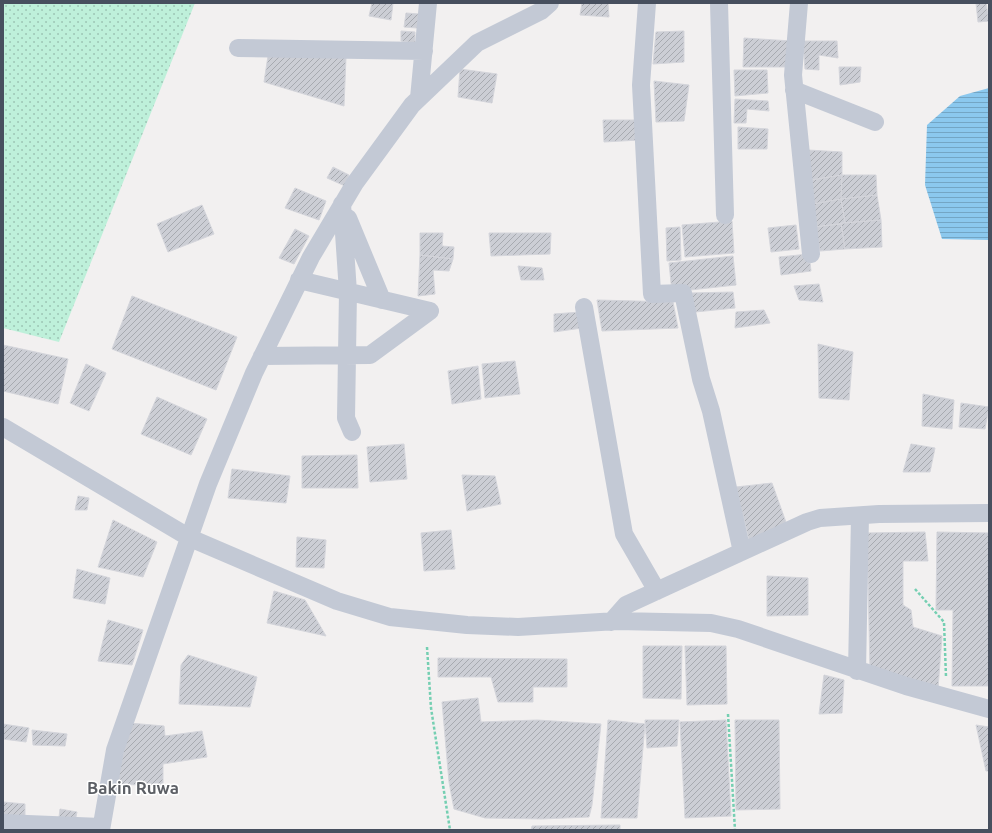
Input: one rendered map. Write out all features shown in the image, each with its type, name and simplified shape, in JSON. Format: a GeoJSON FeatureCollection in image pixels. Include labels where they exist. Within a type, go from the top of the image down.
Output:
{"type":"FeatureCollection","features":[{"type":"Feature","properties":{"kind":"street"},"geometry":{"type":"LineString","coordinates":[[419,98],[428,3]]}},
{"type":"Feature","properties":{"kind":"street"},"geometry":{"type":"LineString","coordinates":[[3,823],[101,829],[115,750],[208,484],[262,356],[299,280],[355,183],[419,98],[477,43],[541,11],[550,3]]}},
{"type":"Feature","properties":{"kind":"street"},"geometry":{"type":"LineString","coordinates":[[647,3],[641,86],[652,294],[683,293],[701,379],[711,411],[742,552]]}},
{"type":"Feature","properties":{"kind":"street"},"geometry":{"type":"LineString","coordinates":[[719,3],[725,215]]}},
{"type":"Feature","properties":{"kind":"street"},"geometry":{"type":"LineString","coordinates":[[799,3],[793,76],[810,254]]}},
{"type":"Feature","properties":{"kind":"street"},"geometry":{"type":"LineString","coordinates":[[238,48],[424,51]]}},
{"type":"Feature","properties":{"kind":"street"},"geometry":{"type":"LineString","coordinates":[[794,90],[875,122]]}},
{"type":"Feature","properties":{"kind":"street"},"geometry":{"type":"LineString","coordinates":[[342,204],[348,292],[346,418],[352,432]]}},
{"type":"Feature","properties":{"kind":"street"},"geometry":{"type":"LineString","coordinates":[[342,204],[382,300]]}},
{"type":"Feature","properties":{"kind":"street"},"geometry":{"type":"LineString","coordinates":[[262,356],[370,355],[430,311],[299,280]]}},
{"type":"Feature","properties":{"kind":"street"},"geometry":{"type":"LineString","coordinates":[[584,307],[624,534],[657,591]]}},
{"type":"Feature","properties":{"kind":"street"},"geometry":{"type":"LineString","coordinates":[[3,427],[190,538],[337,601],[390,617],[467,625],[518,628],[611,622],[710,623],[738,629],[857,671],[989,709]]}},
{"type":"Feature","properties":{"kind":"street"},"geometry":{"type":"LineString","coordinates":[[611,622],[626,605],[807,522],[820,518],[989,513]]}},
{"type":"Feature","properties":{"kind":"street"},"geometry":{"type":"LineString","coordinates":[[857,671],[860,516]]}},
{"type":"Feature","properties":{"kind":"path"},"geometry":{"type":"LineString","coordinates":[[915,589],[944,622],[946,650],[946,697]]}},
{"type":"Feature","properties":{"kind":"path"},"geometry":{"type":"LineString","coordinates":[[427,647],[431,708],[450,830]]}},
{"type":"Feature","properties":{"kind":"path"},"geometry":{"type":"LineString","coordinates":[[728,714],[735,830]]}},
{"type":"Feature","properties":{"kind":"green space"},"geometry":{"type":"Polygon","coordinates":[[[3,3],[195,3],[59,342],[3,328],[3,3]]]}},
{"type":"Feature","properties":{"kind":"water"},"geometry":{"type":"Polygon","coordinates":[[[989,88],[989,240],[942,239],[925,185],[927,125],[960,96],[989,88]]]}},
{"type":"Feature","properties":{"kind":"building"},"geometry":{"type":"Polygon","coordinates":[[[372,3],[393,3],[391,20],[369,16],[372,3]]]}},
{"type":"Feature","properties":{"kind":"building"},"geometry":{"type":"Polygon","coordinates":[[[582,3],[608,3],[609,17],[580,15],[582,3]]]}},
{"type":"Feature","properties":{"kind":"building"},"geometry":{"type":"Polygon","coordinates":[[[976,3],[986,3],[989,21],[978,22],[976,3]]]}},
{"type":"Feature","properties":{"kind":"building"},"geometry":{"type":"Polygon","coordinates":[[[406,13],[419,14],[417,28],[404,27],[406,13]]]}},
{"type":"Feature","properties":{"kind":"building"},"geometry":{"type":"Polygon","coordinates":[[[401,31],[415,32],[415,43],[401,41],[401,31]]]}},
{"type":"Feature","properties":{"kind":"building"},"geometry":{"type":"Polygon","coordinates":[[[684,31],[684,62],[653,64],[656,32],[684,31]]]}},
{"type":"Feature","properties":{"kind":"building"},"geometry":{"type":"Polygon","coordinates":[[[744,38],[792,41],[789,67],[743,67],[744,38]]]}},
{"type":"Feature","properties":{"kind":"building"},"geometry":{"type":"Polygon","coordinates":[[[803,41],[837,41],[838,58],[819,55],[819,70],[805,69],[803,41]]]}},
{"type":"Feature","properties":{"kind":"building"},"geometry":{"type":"Polygon","coordinates":[[[268,56],[346,57],[344,106],[264,82],[268,56]]]}},
{"type":"Feature","properties":{"kind":"building"},"geometry":{"type":"Polygon","coordinates":[[[839,67],[861,67],[860,82],[840,85],[839,67]]]}},
{"type":"Feature","properties":{"kind":"building"},"geometry":{"type":"Polygon","coordinates":[[[460,69],[497,74],[492,103],[458,97],[460,69]]]}},
{"type":"Feature","properties":{"kind":"building"},"geometry":{"type":"Polygon","coordinates":[[[734,70],[767,70],[768,93],[735,96],[734,70]]]}},
{"type":"Feature","properties":{"kind":"building"},"geometry":{"type":"Polygon","coordinates":[[[654,81],[689,85],[684,121],[656,122],[654,81]]]}},
{"type":"Feature","properties":{"kind":"building"},"geometry":{"type":"Polygon","coordinates":[[[735,99],[768,101],[769,111],[747,109],[746,123],[734,123],[735,99]]]}},
{"type":"Feature","properties":{"kind":"building"},"geometry":{"type":"Polygon","coordinates":[[[603,120],[637,120],[639,140],[604,142],[603,120]]]}},
{"type":"Feature","properties":{"kind":"building"},"geometry":{"type":"Polygon","coordinates":[[[738,127],[768,129],[767,149],[738,149],[738,127]]]}},
{"type":"Feature","properties":{"kind":"building"},"geometry":{"type":"Polygon","coordinates":[[[808,150],[842,152],[842,175],[811,180],[808,150]]]}},
{"type":"Feature","properties":{"kind":"building"},"geometry":{"type":"Polygon","coordinates":[[[333,167],[349,175],[345,186],[327,178],[333,167]]]}},
{"type":"Feature","properties":{"kind":"building"},"geometry":{"type":"Polygon","coordinates":[[[842,175],[876,175],[877,195],[841,199],[842,175]]]}},
{"type":"Feature","properties":{"kind":"building"},"geometry":{"type":"Polygon","coordinates":[[[842,175],[841,199],[813,204],[811,180],[842,175]]]}},
{"type":"Feature","properties":{"kind":"building"},"geometry":{"type":"Polygon","coordinates":[[[295,188],[326,201],[319,220],[285,208],[295,188]]]}},
{"type":"Feature","properties":{"kind":"building"},"geometry":{"type":"Polygon","coordinates":[[[877,195],[881,220],[845,223],[841,199],[877,195]]]}},
{"type":"Feature","properties":{"kind":"building"},"geometry":{"type":"Polygon","coordinates":[[[841,199],[845,223],[814,227],[813,204],[841,199]]]}},
{"type":"Feature","properties":{"kind":"building"},"geometry":{"type":"Polygon","coordinates":[[[202,205],[214,234],[168,252],[157,224],[202,205]]]}},
{"type":"Feature","properties":{"kind":"building"},"geometry":{"type":"Polygon","coordinates":[[[881,220],[882,247],[845,249],[841,223],[881,220]]]}},
{"type":"Feature","properties":{"kind":"building"},"geometry":{"type":"Polygon","coordinates":[[[732,221],[734,253],[685,257],[682,225],[732,221]]]}},
{"type":"Feature","properties":{"kind":"building"},"geometry":{"type":"Polygon","coordinates":[[[841,224],[845,249],[820,251],[814,227],[841,224]]]}},
{"type":"Feature","properties":{"kind":"building"},"geometry":{"type":"Polygon","coordinates":[[[796,225],[799,249],[771,252],[768,228],[796,225]]]}},
{"type":"Feature","properties":{"kind":"building"},"geometry":{"type":"Polygon","coordinates":[[[680,227],[681,260],[667,261],[666,228],[680,227]]]}},
{"type":"Feature","properties":{"kind":"building"},"geometry":{"type":"Polygon","coordinates":[[[295,229],[309,236],[294,264],[279,258],[295,229]]]}},
{"type":"Feature","properties":{"kind":"building"},"geometry":{"type":"Polygon","coordinates":[[[420,233],[443,233],[442,246],[454,247],[453,259],[420,255],[420,233]]]}},
{"type":"Feature","properties":{"kind":"building"},"geometry":{"type":"Polygon","coordinates":[[[489,233],[551,233],[550,254],[491,256],[489,233]]]}},
{"type":"Feature","properties":{"kind":"building"},"geometry":{"type":"Polygon","coordinates":[[[809,254],[811,271],[781,275],[779,257],[809,254]]]}},
{"type":"Feature","properties":{"kind":"building"},"geometry":{"type":"Polygon","coordinates":[[[420,255],[453,259],[449,271],[433,270],[435,294],[418,296],[420,255]]]}},
{"type":"Feature","properties":{"kind":"building"},"geometry":{"type":"Polygon","coordinates":[[[733,256],[736,285],[672,292],[669,263],[733,256]]]}},
{"type":"Feature","properties":{"kind":"building"},"geometry":{"type":"Polygon","coordinates":[[[518,266],[542,268],[544,280],[521,280],[518,266]]]}},
{"type":"Feature","properties":{"kind":"building"},"geometry":{"type":"Polygon","coordinates":[[[819,284],[823,302],[799,300],[794,286],[819,284]]]}},
{"type":"Feature","properties":{"kind":"building"},"geometry":{"type":"Polygon","coordinates":[[[733,292],[735,308],[695,312],[691,293],[733,292]]]}},
{"type":"Feature","properties":{"kind":"building"},"geometry":{"type":"Polygon","coordinates":[[[132,296],[237,337],[216,390],[112,349],[132,296]]]}},
{"type":"Feature","properties":{"kind":"building"},"geometry":{"type":"Polygon","coordinates":[[[597,300],[673,302],[678,328],[602,331],[597,300]]]}},
{"type":"Feature","properties":{"kind":"building"},"geometry":{"type":"Polygon","coordinates":[[[764,310],[770,323],[735,328],[736,312],[764,310]]]}},
{"type":"Feature","properties":{"kind":"building"},"geometry":{"type":"Polygon","coordinates":[[[581,312],[582,328],[554,332],[554,314],[581,312]]]}},
{"type":"Feature","properties":{"kind":"building"},"geometry":{"type":"Polygon","coordinates":[[[818,344],[853,352],[849,400],[819,398],[818,344]]]}},
{"type":"Feature","properties":{"kind":"building"},"geometry":{"type":"Polygon","coordinates":[[[3,345],[68,359],[58,404],[3,391],[3,345]]]}},
{"type":"Feature","properties":{"kind":"building"},"geometry":{"type":"Polygon","coordinates":[[[515,361],[520,394],[485,398],[482,364],[515,361]]]}},
{"type":"Feature","properties":{"kind":"building"},"geometry":{"type":"Polygon","coordinates":[[[86,364],[106,373],[89,411],[70,403],[86,364]]]}},
{"type":"Feature","properties":{"kind":"building"},"geometry":{"type":"Polygon","coordinates":[[[478,366],[481,399],[452,404],[448,371],[478,366]]]}},
{"type":"Feature","properties":{"kind":"building"},"geometry":{"type":"Polygon","coordinates":[[[923,394],[954,400],[952,429],[922,426],[923,394]]]}},
{"type":"Feature","properties":{"kind":"building"},"geometry":{"type":"Polygon","coordinates":[[[157,397],[207,419],[191,455],[141,434],[157,397]]]}},
{"type":"Feature","properties":{"kind":"building"},"geometry":{"type":"Polygon","coordinates":[[[961,403],[989,407],[985,429],[959,427],[961,403]]]}},
{"type":"Feature","properties":{"kind":"building"},"geometry":{"type":"Polygon","coordinates":[[[404,444],[407,479],[370,482],[367,447],[404,444]]]}},
{"type":"Feature","properties":{"kind":"building"},"geometry":{"type":"Polygon","coordinates":[[[911,444],[935,448],[930,472],[903,472],[911,444]]]}},
{"type":"Feature","properties":{"kind":"building"},"geometry":{"type":"Polygon","coordinates":[[[357,455],[358,488],[302,488],[302,456],[357,455]]]}},
{"type":"Feature","properties":{"kind":"building"},"geometry":{"type":"Polygon","coordinates":[[[232,469],[290,476],[286,503],[228,498],[232,469]]]}},
{"type":"Feature","properties":{"kind":"building"},"geometry":{"type":"Polygon","coordinates":[[[462,475],[495,476],[501,504],[467,511],[462,475]]]}},
{"type":"Feature","properties":{"kind":"building"},"geometry":{"type":"Polygon","coordinates":[[[772,483],[787,525],[749,540],[736,487],[772,483]]]}},
{"type":"Feature","properties":{"kind":"building"},"geometry":{"type":"Polygon","coordinates":[[[78,496],[89,498],[87,510],[75,510],[78,496]]]}},
{"type":"Feature","properties":{"kind":"building"},"geometry":{"type":"Polygon","coordinates":[[[113,520],[157,542],[143,577],[98,567],[113,520]]]}},
{"type":"Feature","properties":{"kind":"building"},"geometry":{"type":"Polygon","coordinates":[[[451,530],[455,569],[424,571],[421,533],[451,530]]]}},
{"type":"Feature","properties":{"kind":"building"},"geometry":{"type":"Polygon","coordinates":[[[925,532],[928,561],[903,561],[903,605],[911,610],[913,627],[942,636],[938,689],[870,669],[867,533],[925,532]]]}},
{"type":"Feature","properties":{"kind":"building"},"geometry":{"type":"Polygon","coordinates":[[[937,532],[989,533],[989,686],[952,686],[953,610],[936,610],[937,532]]]}},
{"type":"Feature","properties":{"kind":"building"},"geometry":{"type":"Polygon","coordinates":[[[297,537],[326,540],[324,568],[296,567],[297,537]]]}},
{"type":"Feature","properties":{"kind":"building"},"geometry":{"type":"Polygon","coordinates":[[[77,569],[110,578],[105,604],[73,598],[77,569]]]}},
{"type":"Feature","properties":{"kind":"building"},"geometry":{"type":"Polygon","coordinates":[[[767,576],[808,578],[808,615],[767,616],[767,576]]]}},
{"type":"Feature","properties":{"kind":"building"},"geometry":{"type":"Polygon","coordinates":[[[274,591],[305,600],[326,636],[267,623],[274,591]]]}},
{"type":"Feature","properties":{"kind":"building"},"geometry":{"type":"Polygon","coordinates":[[[108,620],[143,630],[132,665],[98,661],[108,620]]]}},
{"type":"Feature","properties":{"kind":"building"},"geometry":{"type":"Polygon","coordinates":[[[643,646],[682,646],[681,699],[643,698],[643,646]]]}},
{"type":"Feature","properties":{"kind":"building"},"geometry":{"type":"Polygon","coordinates":[[[685,646],[726,646],[727,704],[687,705],[685,646]]]}},
{"type":"Feature","properties":{"kind":"building"},"geometry":{"type":"Polygon","coordinates":[[[188,655],[257,677],[250,707],[179,704],[181,665],[188,655]]]}},
{"type":"Feature","properties":{"kind":"building"},"geometry":{"type":"Polygon","coordinates":[[[438,658],[567,659],[567,687],[533,687],[533,702],[498,702],[491,677],[438,677],[438,658]]]}},
{"type":"Feature","properties":{"kind":"building"},"geometry":{"type":"Polygon","coordinates":[[[824,675],[844,680],[842,713],[819,714],[824,675]]]}},
{"type":"Feature","properties":{"kind":"building"},"geometry":{"type":"Polygon","coordinates":[[[478,698],[481,722],[537,720],[601,724],[592,805],[589,817],[541,819],[485,818],[454,809],[449,782],[442,702],[478,698]]]}},
{"type":"Feature","properties":{"kind":"building"},"geometry":{"type":"Polygon","coordinates":[[[608,720],[645,724],[637,818],[601,818],[608,720]]]}},
{"type":"Feature","properties":{"kind":"building"},"geometry":{"type":"Polygon","coordinates":[[[645,720],[679,720],[677,746],[647,748],[645,720]]]}},
{"type":"Feature","properties":{"kind":"building"},"geometry":{"type":"Polygon","coordinates":[[[726,720],[731,816],[685,818],[680,722],[726,720]]]}},
{"type":"Feature","properties":{"kind":"building"},"geometry":{"type":"Polygon","coordinates":[[[735,720],[779,720],[780,809],[736,810],[735,720]]]}},
{"type":"Feature","properties":{"kind":"building"},"geometry":{"type":"Polygon","coordinates":[[[129,723],[164,726],[165,736],[202,731],[207,757],[163,764],[163,786],[117,784],[129,723]]]}},
{"type":"Feature","properties":{"kind":"building"},"geometry":{"type":"Polygon","coordinates":[[[3,724],[29,728],[26,742],[3,739],[3,724]]]}},
{"type":"Feature","properties":{"kind":"building"},"geometry":{"type":"Polygon","coordinates":[[[976,725],[989,727],[989,771],[986,771],[976,725]]]}},
{"type":"Feature","properties":{"kind":"building"},"geometry":{"type":"Polygon","coordinates":[[[32,730],[67,734],[65,746],[33,745],[32,730]]]}},
{"type":"Feature","properties":{"kind":"building"},"geometry":{"type":"Polygon","coordinates":[[[3,802],[25,804],[25,818],[3,817],[3,802]]]}},
{"type":"Feature","properties":{"kind":"building"},"geometry":{"type":"Polygon","coordinates":[[[60,809],[77,812],[75,822],[58,825],[60,809]]]}},
{"type":"Feature","properties":{"kind":"building"},"geometry":{"type":"Polygon","coordinates":[[[620,825],[620,830],[531,830],[532,826],[620,825]]]}},
{"type":"Feature","properties":{"kind":"district","name":"Bakin Ruwa"},"geometry":{"type":"Point","coordinates":[133,787]}}]}
